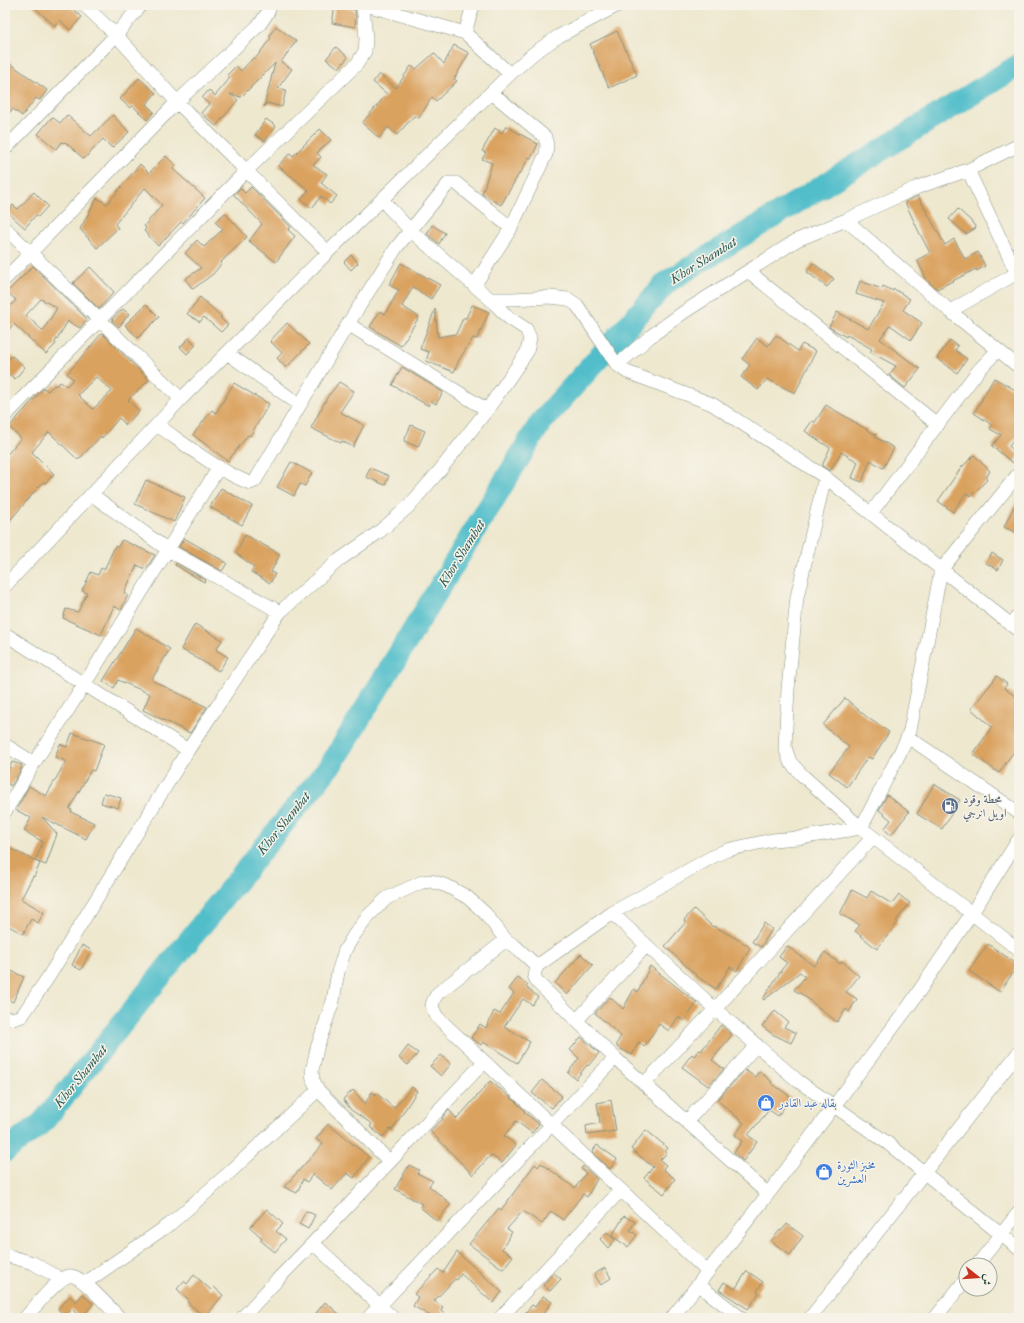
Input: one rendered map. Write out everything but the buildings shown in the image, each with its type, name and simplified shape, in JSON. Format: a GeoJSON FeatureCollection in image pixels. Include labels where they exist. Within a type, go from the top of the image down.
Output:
{"type":"FeatureCollection","features":[{"type":"Feature","properties":{"kind":"street"},"geometry":{"type":"LineString","coordinates":[[84,5],[116,35],[177,102],[328,252]]}},
{"type":"Feature","properties":{"kind":"street"},"geometry":{"type":"LineString","coordinates":[[5,149],[116,35],[141,5]]}},
{"type":"Feature","properties":{"kind":"street"},"geometry":{"type":"LineString","coordinates":[[5,279],[177,102],[260,24],[268,12],[270,5]]}},
{"type":"Feature","properties":{"kind":"street"},"geometry":{"type":"LineString","coordinates":[[5,416],[246,171],[357,64],[365,51],[365,5],[465,33],[510,74]]}},
{"type":"Feature","properties":{"kind":"street"},"geometry":{"type":"LineString","coordinates":[[465,33],[473,5]]}},
{"type":"Feature","properties":{"kind":"street"},"geometry":{"type":"LineString","coordinates":[[8,577],[91,494],[181,399],[328,252],[510,74],[534,53],[559,36],[618,5]]}},
{"type":"Feature","properties":{"kind":"street"},"geometry":{"type":"LineString","coordinates":[[474,286],[511,228],[546,154],[548,145],[545,137],[492,93]]}},
{"type":"Feature","properties":{"kind":"street"},"geometry":{"type":"LineString","coordinates":[[617,365],[662,328],[797,240],[846,220],[918,187],[968,170],[1019,145]]}},
{"type":"Feature","properties":{"kind":"street"},"geometry":{"type":"LineString","coordinates":[[950,311],[1018,273],[968,170]]}},
{"type":"Feature","properties":{"kind":"street"},"geometry":{"type":"LineString","coordinates":[[157,425],[219,467],[243,480],[250,482],[255,481],[348,324],[396,248],[448,184],[456,183],[511,228]]}},
{"type":"Feature","properties":{"kind":"street"},"geometry":{"type":"LineString","coordinates":[[5,1018],[13,1019],[22,1016],[188,750],[280,612],[339,560],[379,532],[408,507],[441,469],[487,410],[527,352],[530,338],[526,329],[509,318],[490,299],[410,230],[382,200]]}},
{"type":"Feature","properties":{"kind":"street"},"geometry":{"type":"LineString","coordinates":[[846,220],[950,311],[1019,368]]}},
{"type":"Feature","properties":{"kind":"street"},"geometry":{"type":"LineString","coordinates":[[5,228],[181,399]]}},
{"type":"Feature","properties":{"kind":"street"},"geometry":{"type":"LineString","coordinates":[[748,271],[938,425]]}},
{"type":"Feature","properties":{"kind":"street"},"geometry":{"type":"LineString","coordinates":[[490,299],[550,297],[568,299],[577,305],[617,365],[638,377],[712,404],[825,477],[941,570],[1016,624]]}},
{"type":"Feature","properties":{"kind":"street"},"geometry":{"type":"LineString","coordinates":[[348,324],[487,410]]}},
{"type":"Feature","properties":{"kind":"street"},"geometry":{"type":"LineString","coordinates":[[871,513],[978,371],[998,350]]}},
{"type":"Feature","properties":{"kind":"street"},"geometry":{"type":"LineString","coordinates":[[227,353],[300,406]]}},
{"type":"Feature","properties":{"kind":"street"},"geometry":{"type":"LineString","coordinates":[[5,812],[219,467]]}},
{"type":"Feature","properties":{"kind":"street"},"geometry":{"type":"LineString","coordinates":[[861,828],[908,737],[941,570],[1019,473]]}},
{"type":"Feature","properties":{"kind":"street"},"geometry":{"type":"LineString","coordinates":[[825,477],[797,597],[788,689],[785,747],[790,762],[802,775],[861,828],[1019,950]]}},
{"type":"Feature","properties":{"kind":"street"},"geometry":{"type":"LineString","coordinates":[[91,494],[168,550],[280,612]]}},
{"type":"Feature","properties":{"kind":"street"},"geometry":{"type":"LineString","coordinates":[[5,634],[188,750]]}},
{"type":"Feature","properties":{"kind":"street"},"geometry":{"type":"LineString","coordinates":[[908,737],[1019,813]]}},
{"type":"Feature","properties":{"kind":"street"},"geometry":{"type":"LineString","coordinates":[[5,744],[34,763]]}},
{"type":"Feature","properties":{"kind":"street"},"geometry":{"type":"LineString","coordinates":[[768,1194],[615,1058],[537,982],[534,975],[537,966],[612,913],[727,850],[772,840],[799,838],[861,828]]}},
{"type":"Feature","properties":{"kind":"street"},"geometry":{"type":"LineString","coordinates":[[644,1084],[715,1009],[873,836]]}},
{"type":"Feature","properties":{"kind":"street"},"geometry":{"type":"LineString","coordinates":[[672,1318],[699,1285],[909,1006],[972,913],[1019,839]]}},
{"type":"Feature","properties":{"kind":"street"},"geometry":{"type":"LineString","coordinates":[[390,1162],[318,1090],[313,1080],[312,1071],[317,1048],[333,1001],[338,972],[345,950],[354,935],[370,914],[387,898],[422,882],[431,881],[447,886],[467,897],[485,913],[506,940],[537,966]]}},
{"type":"Feature","properties":{"kind":"street"},"geometry":{"type":"LineString","coordinates":[[612,913],[715,1009],[798,1081],[886,1142],[1019,1249]]}},
{"type":"Feature","properties":{"kind":"street"},"geometry":{"type":"LineString","coordinates":[[506,940],[438,993],[432,1001],[432,1009],[437,1017],[484,1062],[708,1272]]}},
{"type":"Feature","properties":{"kind":"street"},"geometry":{"type":"LineString","coordinates":[[576,1020],[646,946]]}},
{"type":"Feature","properties":{"kind":"street"},"geometry":{"type":"LineString","coordinates":[[686,1122],[757,1045]]}},
{"type":"Feature","properties":{"kind":"street"},"geometry":{"type":"LineString","coordinates":[[810,1318],[1019,1052]]}},
{"type":"Feature","properties":{"kind":"street"},"geometry":{"type":"LineString","coordinates":[[368,1318],[615,1058]]}},
{"type":"Feature","properties":{"kind":"street"},"geometry":{"type":"LineString","coordinates":[[242,1318],[484,1062]]}},
{"type":"Feature","properties":{"kind":"street"},"geometry":{"type":"LineString","coordinates":[[85,1283],[170,1224],[229,1173],[318,1090]]}},
{"type":"Feature","properties":{"kind":"street"},"geometry":{"type":"LineString","coordinates":[[500,1318],[621,1190]]}},
{"type":"Feature","properties":{"kind":"street"},"geometry":{"type":"LineString","coordinates":[[983,1257],[1019,1212]]}},
{"type":"Feature","properties":{"kind":"street"},"geometry":{"type":"LineString","coordinates":[[313,1243],[393,1318]]}},
{"type":"Feature","properties":{"kind":"street"},"geometry":{"type":"LineString","coordinates":[[5,1254],[33,1262],[61,1279]]}},
{"type":"Feature","properties":{"kind":"street"},"geometry":{"type":"LineString","coordinates":[[25,1318],[61,1279],[69,1275],[77,1277],[85,1283],[120,1318]]}},
{"type":"Feature","properties":{"kind":"street"},"geometry":{"type":"LineString","coordinates":[[699,1285],[741,1318]]}},
{"type":"Feature","properties":{"kind":"street"},"geometry":{"type":"LineString","coordinates":[[935,1318],[958,1289]]}},
{"type":"Feature","properties":{"kind":"waterway","name":"Khor Shambat"},"geometry":{"type":"LineString","coordinates":[[5,1151],[42,1123],[332,763],[541,422],[667,282],[1019,65]]}},
{"type":"Feature","properties":{"kind":"place","name":"محطة وقود اويل انرجي"},"geometry":{"type":"Point","coordinates":[950,806]}},
{"type":"Feature","properties":{"kind":"place","name":"بقاله عبد القادر"},"geometry":{"type":"Point","coordinates":[766,1103]}},
{"type":"Feature","properties":{"kind":"place","name":"مخبز الثورة العشرين"},"geometry":{"type":"Point","coordinates":[824,1172]}}]}
